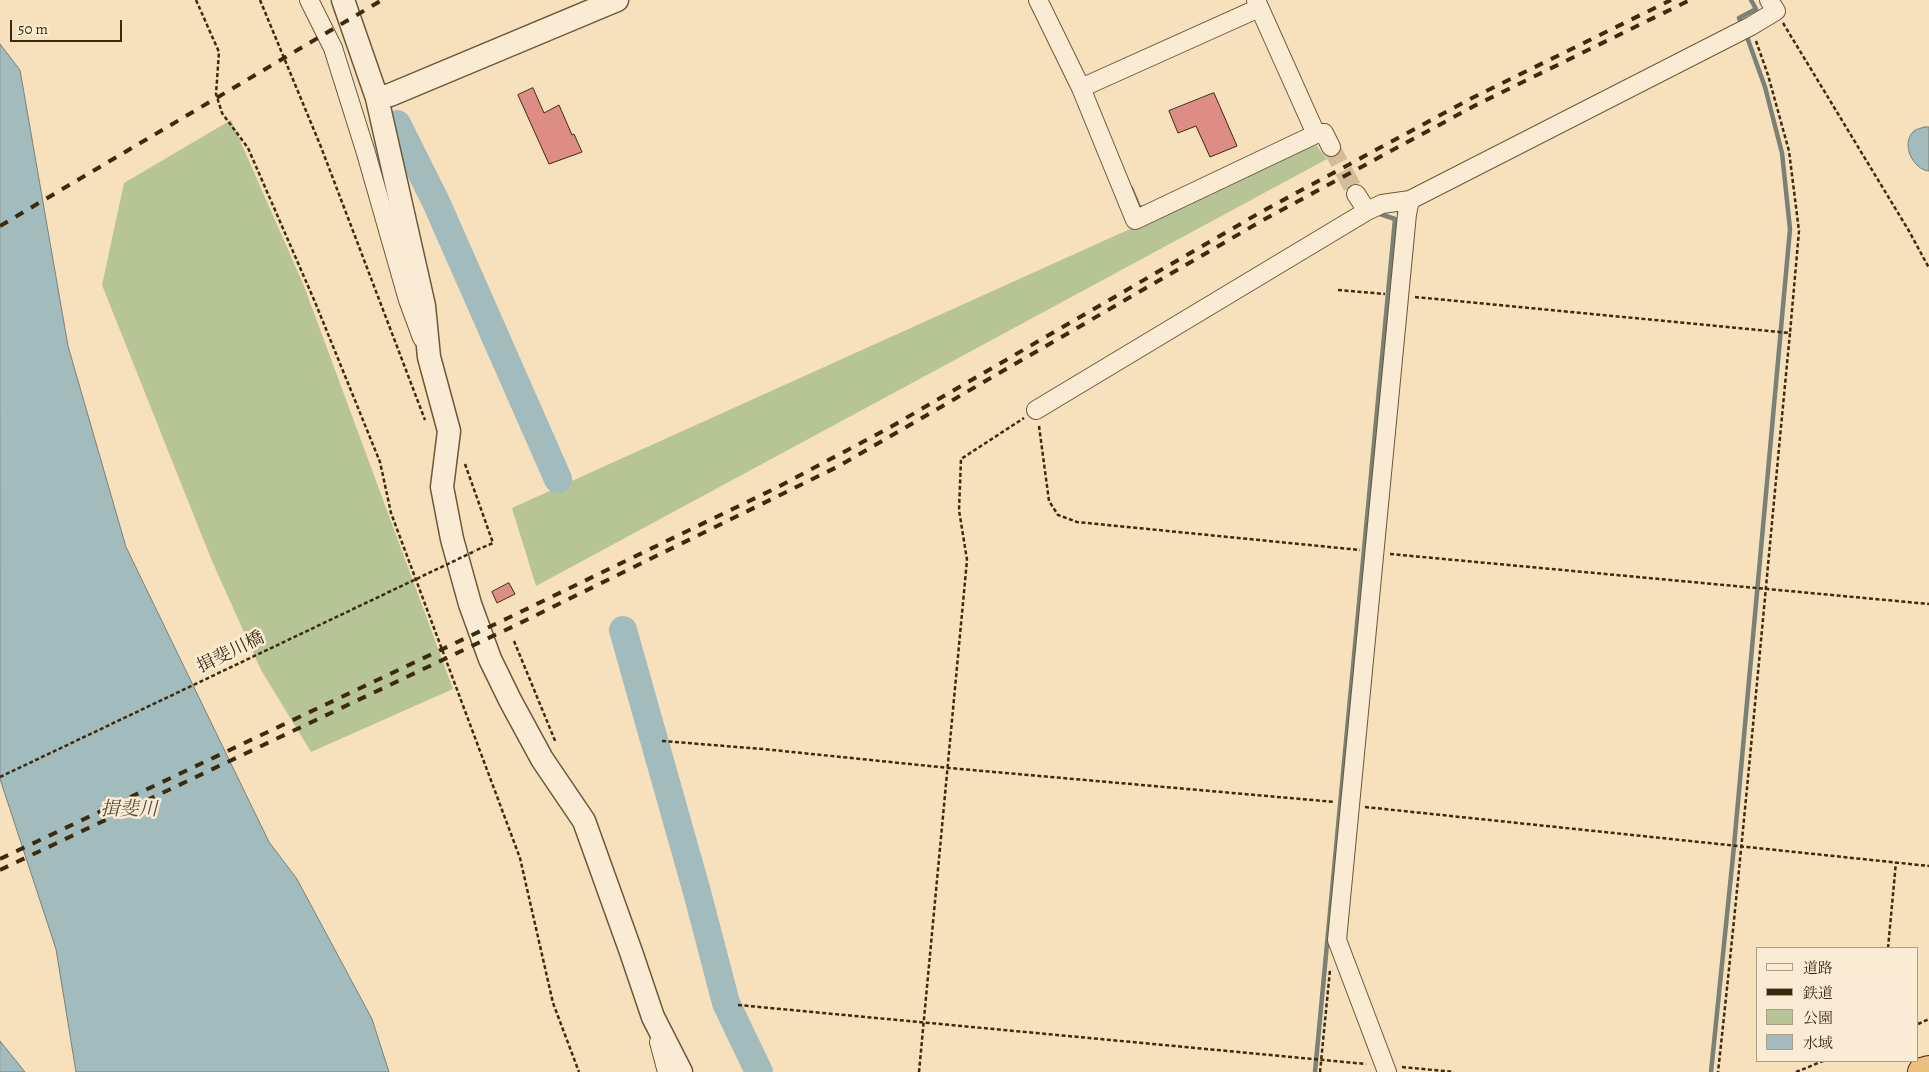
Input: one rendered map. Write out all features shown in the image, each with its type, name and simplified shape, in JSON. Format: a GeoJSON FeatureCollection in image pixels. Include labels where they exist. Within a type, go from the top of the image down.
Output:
{"type":"FeatureCollection","features":[{"type":"Feature","properties":{"kind":"highway"},"geometry":{"type":"LineString","coordinates":[[1922,1072],[1929,1070]]}},
{"type":"Feature","properties":{"kind":"street"},"geometry":{"type":"LineString","coordinates":[[309,0],[333,48],[408,300],[429,357],[449,431],[442,487],[452,539],[470,604],[490,659],[510,700],[542,759],[584,821],[631,952],[652,1017],[666,1072]]}},
{"type":"Feature","properties":{"kind":"street"},"geometry":{"type":"LineString","coordinates":[[344,0],[377,98],[424,306],[429,357]]}},
{"type":"Feature","properties":{"kind":"street"},"geometry":{"type":"LineString","coordinates":[[377,98],[390,96],[617,0]]}},
{"type":"Feature","properties":{"kind":"street"},"geometry":{"type":"LineString","coordinates":[[1038,0],[1080,88],[1135,220],[1316,134],[1324,133],[1331,147]]}},
{"type":"Feature","properties":{"kind":"street"},"geometry":{"type":"LineString","coordinates":[[1080,88],[1257,4],[1316,134]]}},
{"type":"Feature","properties":{"kind":"street"},"geometry":{"type":"LineString","coordinates":[[1036,410],[1367,211],[1382,204],[1410,200],[1751,26],[1772,6]]}},
{"type":"Feature","properties":{"kind":"street"},"geometry":{"type":"LineString","coordinates":[[1356,194],[1367,211]]}},
{"type":"Feature","properties":{"kind":"street"},"geometry":{"type":"LineString","coordinates":[[1386,1068],[1337,940],[1348,805],[1376,552],[1407,214],[1410,200]]}},
{"type":"Feature","properties":{"kind":"street"},"geometry":{"type":"LineString","coordinates":[[652,1017],[681,1072]]}},
{"type":"Feature","properties":{"kind":"path"},"geometry":{"type":"LineString","coordinates":[[196,0],[219,52],[216,94],[222,113],[248,148],[315,302],[380,462],[391,513],[520,858],[553,1003],[579,1072]]}},
{"type":"Feature","properties":{"kind":"path"},"geometry":{"type":"LineString","coordinates":[[260,0],[321,147],[426,422]]}},
{"type":"Feature","properties":{"kind":"path"},"geometry":{"type":"LineString","coordinates":[[1772,6],[1910,231],[1929,268]]}},
{"type":"Feature","properties":{"kind":"path"},"geometry":{"type":"LineString","coordinates":[[1718,1072],[1742,847],[1799,231],[1789,151],[1768,75],[1751,26]]}},
{"type":"Feature","properties":{"kind":"path"},"geometry":{"type":"LineString","coordinates":[[1338,290],[1790,333]]}},
{"type":"Feature","properties":{"kind":"path"},"geometry":{"type":"LineString","coordinates":[[920,1072],[923,1022],[949,768],[967,560],[959,510],[961,458],[1036,410],[1049,501],[1058,515],[1077,522],[1765,590],[1929,604]]}},
{"type":"Feature","properties":{"kind":"path","name":"揖斐川橋"},"geometry":{"type":"LineString","coordinates":[[0,778],[493,542],[464,463]]}},
{"type":"Feature","properties":{"kind":"path"},"geometry":{"type":"LineString","coordinates":[[514,641],[557,745]]}},
{"type":"Feature","properties":{"kind":"path"},"geometry":{"type":"LineString","coordinates":[[662,741],[763,748],[949,768],[1340,802],[1348,805],[1929,866]]}},
{"type":"Feature","properties":{"kind":"path"},"geometry":{"type":"LineString","coordinates":[[1888,947],[1896,862]]}},
{"type":"Feature","properties":{"kind":"path"},"geometry":{"type":"LineString","coordinates":[[1320,1072],[1330,969],[1337,940]]}},
{"type":"Feature","properties":{"kind":"path"},"geometry":{"type":"LineString","coordinates":[[738,1005],[1322,1060],[1386,1068],[1454,1072]]}},
{"type":"Feature","properties":{"kind":"path"},"geometry":{"type":"LineString","coordinates":[[1796,1072],[1821,1062]]}},
{"type":"Feature","properties":{"kind":"green space"},"geometry":{"type":"Polygon","coordinates":[[[231,120],[304,286],[453,689],[311,752],[261,670],[212,561],[102,285],[124,183],[231,120]]]}},
{"type":"Feature","properties":{"kind":"green space"},"geometry":{"type":"Polygon","coordinates":[[[1316,145],[1327,159],[536,586],[512,508],[1316,145]]]}},
{"type":"Feature","properties":{"kind":"water","name":"揖斐川"},"geometry":{"type":"Polygon","coordinates":[[[0,44],[20,70],[68,346],[126,547],[269,842],[297,879],[372,1019],[389,1072],[76,1072],[56,949],[0,779],[0,44]]]}},
{"type":"Feature","properties":{"kind":"water"},"geometry":{"type":"Polygon","coordinates":[[[1929,127],[1929,171],[1918,166],[1908,149],[1910,136],[1914,131],[1929,127]]]}},
{"type":"Feature","properties":{"kind":"water"},"geometry":{"type":"Polygon","coordinates":[[[0,1041],[25,1072],[0,1072],[0,1041]]]}},
{"type":"Feature","properties":{"kind":"building"},"geometry":{"type":"Polygon","coordinates":[[[533,88],[544,113],[559,105],[572,135],[574,134],[582,152],[549,164],[518,95],[533,88]]]}},
{"type":"Feature","properties":{"kind":"building"},"geometry":{"type":"Polygon","coordinates":[[[1214,93],[1237,146],[1210,157],[1196,126],[1178,133],[1169,111],[1214,93]]]}},
{"type":"Feature","properties":{"kind":"building"},"geometry":{"type":"Polygon","coordinates":[[[509,583],[515,594],[497,603],[492,592],[509,583]]]}},
{"type":"Feature","properties":{"kind":"waterway"},"geometry":{"type":"LineString","coordinates":[[1742,24],[1739,18],[1756,9],[1751,0]]}},
{"type":"Feature","properties":{"kind":"waterway"},"geometry":{"type":"LineString","coordinates":[[1711,1072],[1734,846],[1790,229],[1782,153],[1765,87],[1747,37]]}},
{"type":"Feature","properties":{"kind":"waterway"},"geometry":{"type":"LineString","coordinates":[[397,124],[436,202],[558,479]]}},
{"type":"Feature","properties":{"kind":"waterway"},"geometry":{"type":"LineString","coordinates":[[1131,188],[1139,207],[1146,209]]}},
{"type":"Feature","properties":{"kind":"waterway"},"geometry":{"type":"LineString","coordinates":[[1315,1072],[1395,219],[1377,213]]}},
{"type":"Feature","properties":{"kind":"waterway"},"geometry":{"type":"LineString","coordinates":[[623,630],[697,892],[726,1003],[759,1072]]}},
{"type":"Feature","properties":{"kind":"tunnel"},"geometry":{"type":"LineString","coordinates":[[1331,147],[1356,194]]}},
{"type":"Feature","properties":{"kind":"railway"},"geometry":{"type":"LineString","coordinates":[[0,226],[382,0]]}},
{"type":"Feature","properties":{"kind":"railway"},"geometry":{"type":"LineString","coordinates":[[0,859],[508,618],[776,488],[887,429],[1261,212],[1472,98],[1671,0]]}},
{"type":"Feature","properties":{"kind":"railway"},"geometry":{"type":"LineString","coordinates":[[0,870],[514,626],[839,466],[1265,219],[1476,105],[1690,0]]}}]}
